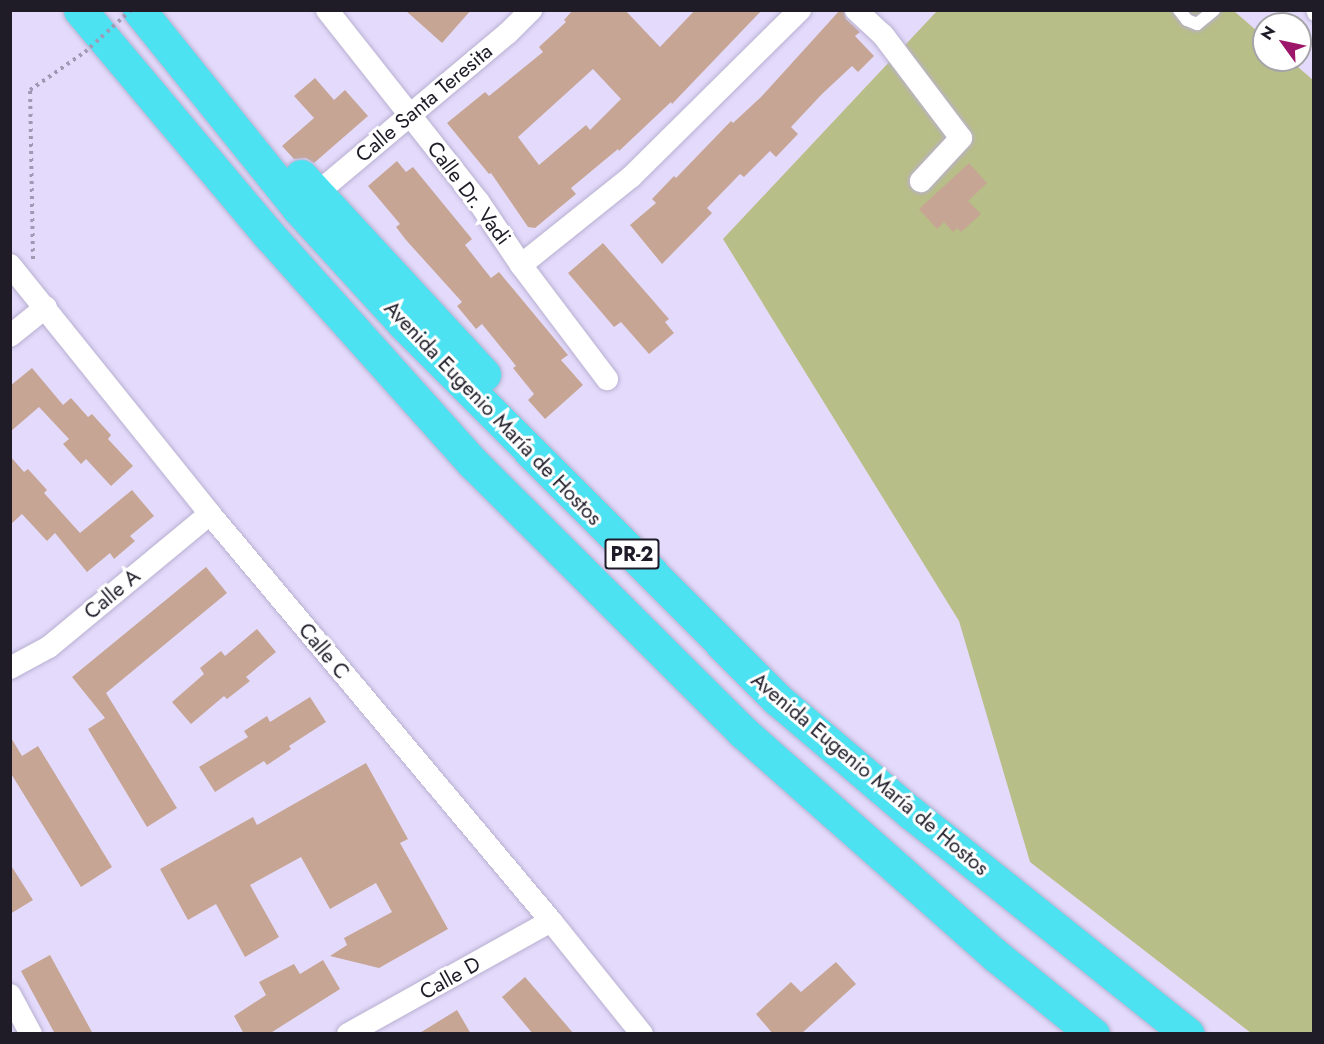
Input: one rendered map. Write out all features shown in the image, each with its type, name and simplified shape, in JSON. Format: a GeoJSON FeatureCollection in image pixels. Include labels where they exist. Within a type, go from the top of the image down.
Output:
{"type":"FeatureCollection","features":[{"type":"Feature","properties":{"kind":"highway","name":"Avenida Eugenio María de Hostos"},"geometry":{"type":"LineString","coordinates":[[80,10],[269,235],[474,464],[743,732],[994,955],[1093,1034]]}},
{"type":"Feature","properties":{"kind":"highway","name":"Avenida Eugenio María de Hostos"},"geometry":{"type":"LineString","coordinates":[[140,14],[298,208],[404,324],[777,699],[911,813],[1188,1034]]}},
{"type":"Feature","properties":{"kind":"highway"},"geometry":{"type":"LineString","coordinates":[[140,14],[248,112],[316,194],[536,431],[597,520]]}},
{"type":"Feature","properties":{"kind":"street","name":"Calle Dr. Vadi"},"geometry":{"type":"LineString","coordinates":[[327,10],[478,201],[521,265],[607,379]]}},
{"type":"Feature","properties":{"kind":"street","name":"Calle Santa Teresita"},"geometry":{"type":"LineString","coordinates":[[316,194],[508,33],[531,10]]}},
{"type":"Feature","properties":{"kind":"street"},"geometry":{"type":"LineString","coordinates":[[521,265],[632,177],[800,10]]}},
{"type":"Feature","properties":{"kind":"street"},"geometry":{"type":"LineString","coordinates":[[856,10],[883,34],[961,138],[921,181]]}},
{"type":"Feature","properties":{"kind":"street","name":"Calle C"},"geometry":{"type":"LineString","coordinates":[[10,265],[210,514],[551,921],[642,1034]]}},
{"type":"Feature","properties":{"kind":"street"},"geometry":{"type":"LineString","coordinates":[[10,336],[40,300]]}},
{"type":"Feature","properties":{"kind":"street","name":"Calle A"},"geometry":{"type":"LineString","coordinates":[[10,668],[49,647],[210,514]]}},
{"type":"Feature","properties":{"kind":"street","name":"Calle D"},"geometry":{"type":"LineString","coordinates":[[348,1034],[551,921]]}},
{"type":"Feature","properties":{"kind":"street"},"geometry":{"type":"LineString","coordinates":[[10,995],[32,1034]]}},
{"type":"Feature","properties":{"kind":"lane"},"geometry":{"type":"LineString","coordinates":[[1179,10],[1188,20],[1197,24],[1214,10]]}},
{"type":"Feature","properties":{"kind":"lane"},"geometry":{"type":"LineString","coordinates":[[1312,10],[1314,15]]}},
{"type":"Feature","properties":{"kind":"path"},"geometry":{"type":"LineString","coordinates":[[40,300],[30,90],[140,14]]}},
{"type":"Feature","properties":{"kind":"green space"},"geometry":{"type":"Polygon","coordinates":[[[937,11],[1234,11],[1252,27],[1252,72],[1304,72],[1313,80],[1313,1033],[1251,1033],[1030,862],[959,621],[723,239],[937,11]]]}},
{"type":"Feature","properties":{"kind":"building"},"geometry":{"type":"Polygon","coordinates":[[[405,10],[471,10],[442,43],[405,10]]]}},
{"type":"Feature","properties":{"kind":"building"},"geometry":{"type":"Polygon","coordinates":[[[573,10],[625,10],[660,47],[695,10],[762,10],[672,104],[671,102],[619,151],[618,149],[571,188],[576,194],[535,228],[528,227],[491,173],[489,174],[447,123],[485,92],[489,96],[543,52],[539,47],[566,22],[564,20],[573,10]],[[593,69],[518,137],[539,165],[586,125],[590,130],[621,99],[593,69]]]}},
{"type":"Feature","properties":{"kind":"building"},"geometry":{"type":"Polygon","coordinates":[[[840,10],[843,10],[846,19],[860,32],[855,36],[874,56],[858,72],[852,66],[822,94],[791,127],[798,134],[776,157],[770,151],[744,177],[740,174],[707,208],[712,213],[662,264],[630,225],[656,203],[652,199],[674,176],[676,178],[731,121],[733,123],[761,97],[840,10]]]}},
{"type":"Feature","properties":{"kind":"building"},"geometry":{"type":"Polygon","coordinates":[[[315,78],[334,100],[345,90],[368,116],[314,163],[306,158],[294,159],[282,146],[314,118],[294,96],[315,78]]]}},
{"type":"Feature","properties":{"kind":"building"},"geometry":{"type":"Polygon","coordinates":[[[397,161],[406,172],[413,167],[472,239],[465,245],[491,278],[499,272],[568,355],[561,360],[583,385],[545,419],[528,400],[534,394],[513,368],[516,366],[482,324],[476,329],[457,306],[462,302],[406,240],[396,227],[400,224],[368,186],[397,161]]]}},
{"type":"Feature","properties":{"kind":"building"},"geometry":{"type":"Polygon","coordinates":[[[969,163],[987,183],[968,201],[981,214],[961,232],[957,228],[953,232],[944,222],[937,229],[919,209],[969,163]]]}},
{"type":"Feature","properties":{"kind":"building"},"geometry":{"type":"Polygon","coordinates":[[[603,243],[669,319],[665,322],[674,333],[649,354],[621,322],[614,327],[568,273],[603,243]]]}},
{"type":"Feature","properties":{"kind":"building"},"geometry":{"type":"Polygon","coordinates":[[[32,368],[63,405],[71,398],[88,417],[92,414],[111,435],[108,439],[133,466],[111,486],[86,459],[81,464],[63,444],[69,439],[39,407],[10,432],[10,386],[32,368]]]}},
{"type":"Feature","properties":{"kind":"building"},"geometry":{"type":"Polygon","coordinates":[[[10,456],[24,472],[28,469],[47,490],[44,493],[80,533],[132,490],[154,516],[130,536],[135,541],[114,559],[110,553],[87,572],[55,533],[47,541],[22,514],[10,525],[10,456]]]}},
{"type":"Feature","properties":{"kind":"building"},"geometry":{"type":"Polygon","coordinates":[[[206,567],[227,593],[106,693],[177,808],[147,827],[88,729],[105,718],[72,677],[206,567]]]}},
{"type":"Feature","properties":{"kind":"building"},"geometry":{"type":"Polygon","coordinates":[[[257,629],[276,652],[246,677],[250,681],[227,699],[224,696],[191,724],[172,702],[204,674],[200,668],[221,651],[225,656],[257,629]]]}},
{"type":"Feature","properties":{"kind":"building"},"geometry":{"type":"Polygon","coordinates":[[[310,697],[326,722],[289,746],[291,749],[267,765],[264,761],[215,792],[199,767],[248,737],[244,731],[267,716],[270,722],[310,697]]]}},
{"type":"Feature","properties":{"kind":"building"},"geometry":{"type":"Polygon","coordinates":[[[10,736],[22,756],[38,746],[112,867],[81,887],[10,772],[10,736]]]}},
{"type":"Feature","properties":{"kind":"building"},"geometry":{"type":"Polygon","coordinates":[[[366,763],[408,839],[400,843],[448,929],[379,968],[330,956],[347,945],[344,938],[392,912],[376,883],[330,909],[301,857],[250,885],[279,937],[245,957],[216,904],[188,920],[160,869],[253,817],[257,825],[366,763]]]}},
{"type":"Feature","properties":{"kind":"building"},"geometry":{"type":"Polygon","coordinates":[[[10,864],[33,900],[10,914],[10,864]]]}},
{"type":"Feature","properties":{"kind":"building"},"geometry":{"type":"Polygon","coordinates":[[[50,955],[93,1034],[55,1034],[21,971],[50,955]]]}},
{"type":"Feature","properties":{"kind":"building"},"geometry":{"type":"Polygon","coordinates":[[[323,960],[340,989],[269,1034],[244,1034],[234,1016],[266,995],[259,982],[294,964],[300,974],[323,960]]]}},
{"type":"Feature","properties":{"kind":"building"},"geometry":{"type":"Polygon","coordinates":[[[836,962],[856,984],[801,1034],[773,1034],[756,1014],[791,982],[801,992],[836,962]]]}},
{"type":"Feature","properties":{"kind":"building"},"geometry":{"type":"Polygon","coordinates":[[[525,977],[574,1034],[533,1034],[502,997],[525,977]]]}},
{"type":"Feature","properties":{"kind":"building"},"geometry":{"type":"Polygon","coordinates":[[[457,1010],[471,1034],[418,1034],[457,1010]]]}}]}
